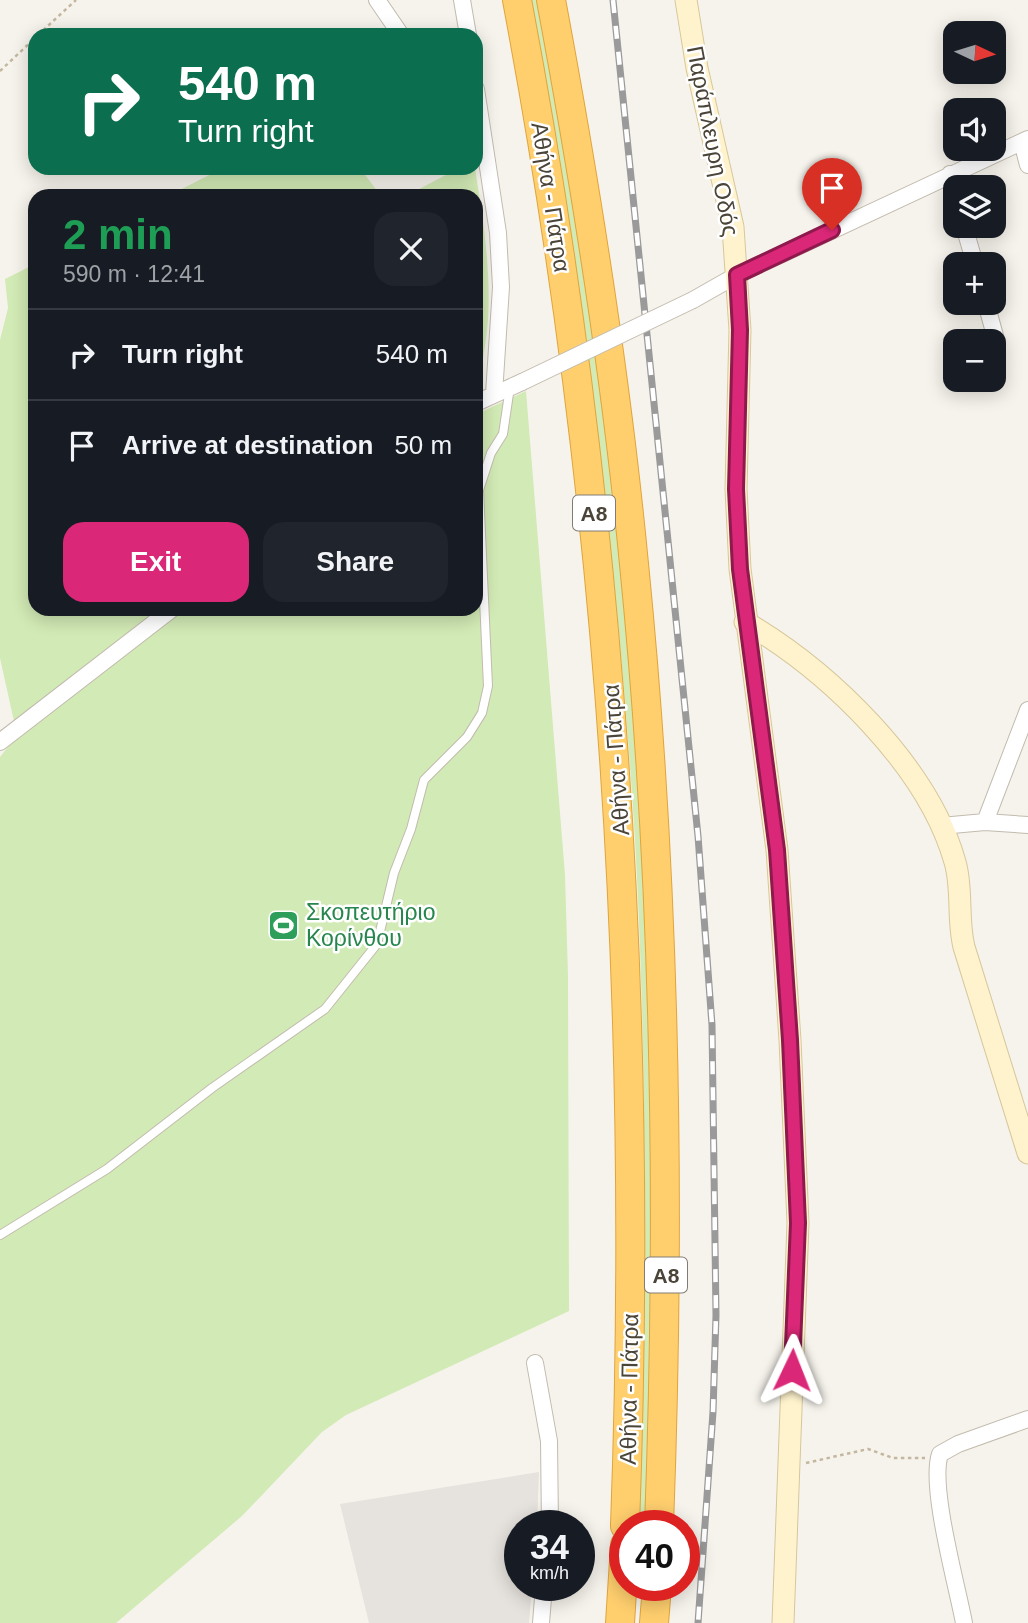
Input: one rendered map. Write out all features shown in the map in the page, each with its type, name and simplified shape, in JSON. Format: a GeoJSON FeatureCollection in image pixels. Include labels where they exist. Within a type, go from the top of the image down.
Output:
{"type":"FeatureCollection","features":[{"type":"Feature","properties":{"kind":"highway","name":"Αθήνα - Πάτρα"},"geometry":{"type":"LineString","coordinates":[[517,0],[552,201],[585,436],[601,570],[620,810],[632,1169],[625,1510]]}},
{"type":"Feature","properties":{"kind":"highway","name":"Αθήνα - Πάτρα"},"geometry":{"type":"LineString","coordinates":[[551,0],[577,139],[615,397],[635,567],[654,807],[666,1144],[665,1351],[660,1510]]}},
{"type":"Feature","properties":{"kind":"highway"},"geometry":{"type":"LineString","coordinates":[[620,1623],[621,1601]]}},
{"type":"Feature","properties":{"kind":"highway"},"geometry":{"type":"LineString","coordinates":[[654,1623],[656,1601]]}},
{"type":"Feature","properties":{"kind":"street"},"geometry":{"type":"LineString","coordinates":[[377,0],[396,28]]}},
{"type":"Feature","properties":{"kind":"street"},"geometry":{"type":"LineString","coordinates":[[462,0],[467,28]]}},
{"type":"Feature","properties":{"kind":"street","name":"Παράπλευρη Οδός"},"geometry":{"type":"LineString","coordinates":[[686,0],[697,68],[733,227],[740,330],[736,489],[745,622],[777,850],[790,1040],[798,1223],[783,1623]]}},
{"type":"Feature","properties":{"kind":"street"},"geometry":{"type":"LineString","coordinates":[[483,400],[693,300],[737,275],[1025,141],[1028,165]]}},
{"type":"Feature","properties":{"kind":"street"},"geometry":{"type":"LineString","coordinates":[[483,142],[498,233],[501,287],[494,394]]}},
{"type":"Feature","properties":{"kind":"street"},"geometry":{"type":"LineString","coordinates":[[0,742],[163,616]]}},
{"type":"Feature","properties":{"kind":"street"},"geometry":{"type":"LineString","coordinates":[[745,622],[803,660],[891,746],[918,779],[941,826],[957,871],[959,928],[1028,1153]]}},
{"type":"Feature","properties":{"kind":"street"},"geometry":{"type":"LineString","coordinates":[[985,822],[1028,709]]}},
{"type":"Feature","properties":{"kind":"street"},"geometry":{"type":"LineString","coordinates":[[941,826],[985,822],[1028,825]]}},
{"type":"Feature","properties":{"kind":"street"},"geometry":{"type":"LineString","coordinates":[[535,1363],[549,1441],[550,1510]]}},
{"type":"Feature","properties":{"kind":"street"},"geometry":{"type":"LineString","coordinates":[[964,1623],[938,1490],[939,1458],[958,1444],[1028,1419]]}},
{"type":"Feature","properties":{"kind":"street"},"geometry":{"type":"LineString","coordinates":[[541,1623],[543,1601]]}},
{"type":"Feature","properties":{"kind":"lane"},"geometry":{"type":"LineString","coordinates":[[483,478],[491,453],[503,434],[516,385]]}},
{"type":"Feature","properties":{"kind":"lane"},"geometry":{"type":"LineString","coordinates":[[0,1235],[107,1169],[212,1088],[325,1009],[377,944],[394,873],[411,829],[424,780],[467,737],[482,713],[488,686],[483,577]]}},
{"type":"Feature","properties":{"kind":"path"},"geometry":{"type":"LineString","coordinates":[[46,28],[76,0]]}},
{"type":"Feature","properties":{"kind":"path"},"geometry":{"type":"LineString","coordinates":[[0,71],[28,45]]}},
{"type":"Feature","properties":{"kind":"path"},"geometry":{"type":"LineString","coordinates":[[789,1467],[868,1449],[893,1458],[939,1458]]}},
{"type":"Feature","properties":{"kind":"shaded area"},"geometry":{"type":"Polygon","coordinates":[[[539,1472],[538,1510],[504,1510],[504,1601],[531,1601],[529,1623],[369,1623],[340,1504],[539,1472]]]}},
{"type":"Feature","properties":{"kind":"green space"},"geometry":{"type":"Polygon","coordinates":[[[530,0],[537,0],[574,209],[616,524],[635,734],[646,926],[651,1098],[646,1510],[638,1510],[643,1354],[644,1097],[639,926],[628,734],[595,418],[566,209],[530,0]]]}},
{"type":"Feature","properties":{"kind":"green space"},"geometry":{"type":"Polygon","coordinates":[[[209,175],[365,175],[376,189],[182,189],[209,175]]]}},
{"type":"Feature","properties":{"kind":"green space","name":"Σκοπευτήριο Κορίνθου"},"geometry":{"type":"Polygon","coordinates":[[[446,175],[476,175],[478,189],[419,189],[446,175]]]}},
{"type":"Feature","properties":{"kind":"green space","name":"Σκοπευτήριο Κορίνθου"},"geometry":{"type":"Polygon","coordinates":[[[483,223],[489,301],[483,359],[483,223]]]}},
{"type":"Feature","properties":{"kind":"green space","name":"Σκοπευτήριο Κορίνθου"},"geometry":{"type":"Polygon","coordinates":[[[28,268],[28,616],[483,616],[483,411],[526,391],[565,875],[569,1311],[346,1415],[322,1432],[242,1516],[116,1623],[0,1623],[0,757],[17,735],[0,658],[0,340],[8,308],[5,279],[28,268]]]}},
{"type":"Feature","properties":{"kind":"railway"},"geometry":{"type":"LineString","coordinates":[[613,0],[698,836],[712,1025],[716,1315],[713,1412],[698,1623]]}},
{"type":"Feature","properties":{"kind":"place","name":"Σκοπευτήριο Κορίνθου"},"geometry":{"type":"Point","coordinates":[283,925]}},
{"type":"Feature","properties":{"kind":"route"},"geometry":{"type":"LineString","coordinates":[[792,1370],[798,1223],[790,1040],[777,850],[740,569],[736,489],[740,330],[737,275],[832,230]]}}]}
